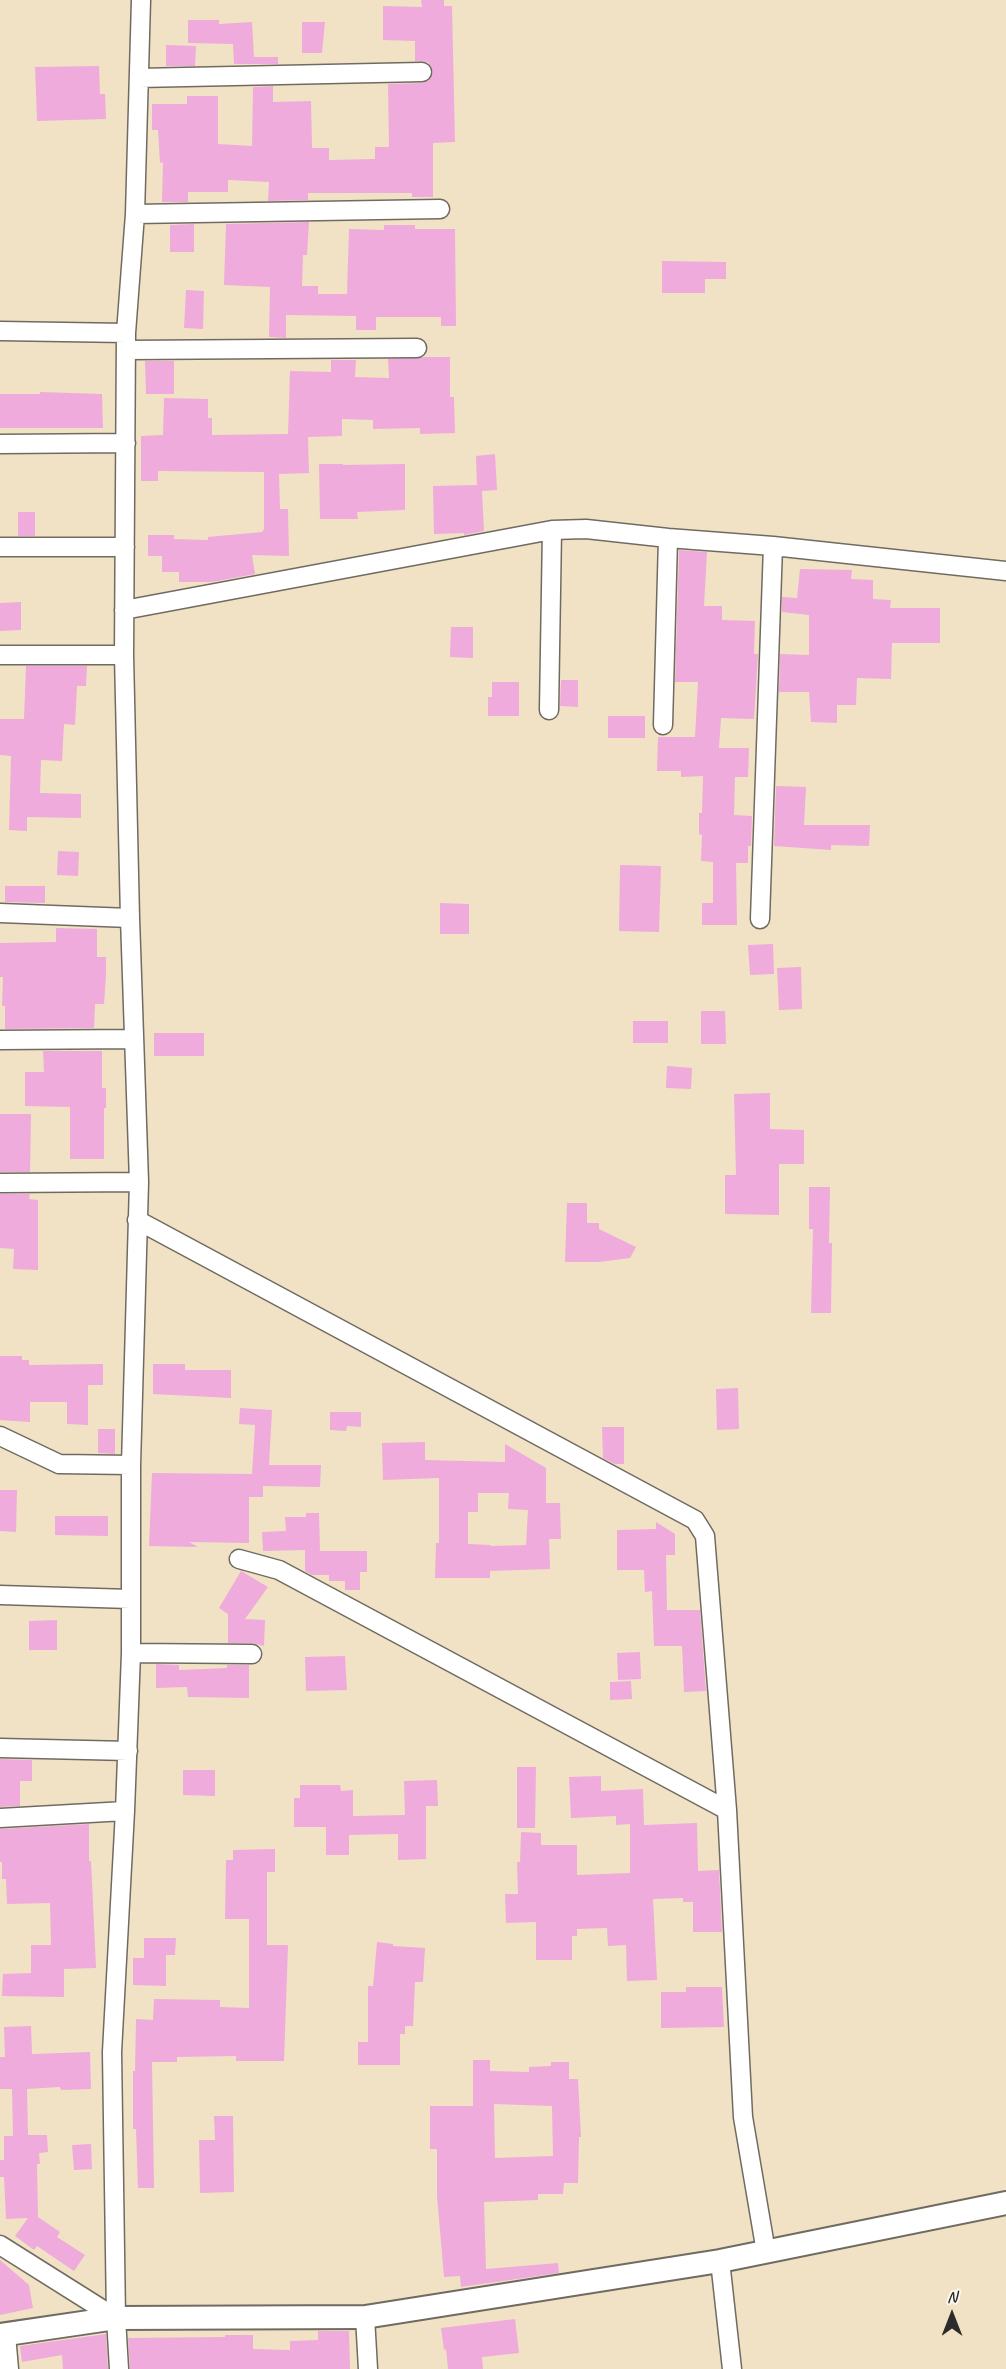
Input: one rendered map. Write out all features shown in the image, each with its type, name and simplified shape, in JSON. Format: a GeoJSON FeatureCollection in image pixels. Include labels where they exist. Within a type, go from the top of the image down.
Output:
{"type":"FeatureCollection","features":[{"type":"Feature","properties":{"kind":"street"},"geometry":{"type":"LineString","coordinates":[[119,2369],[116,2318],[112,2052],[128,1751],[131,1653],[131,1466],[140,1182],[130,918],[124,655],[126,341],[135,214],[141,0]]}},
{"type":"Feature","properties":{"kind":"street"},"geometry":{"type":"LineString","coordinates":[[139,78],[422,72]]}},
{"type":"Feature","properties":{"kind":"street"},"geometry":{"type":"LineString","coordinates":[[135,214],[440,209]]}},
{"type":"Feature","properties":{"kind":"street"},"geometry":{"type":"LineString","coordinates":[[0,331],[126,341],[417,348]]}},
{"type":"Feature","properties":{"kind":"street"},"geometry":{"type":"LineString","coordinates":[[0,444],[126,443]]}},
{"type":"Feature","properties":{"kind":"street"},"geometry":{"type":"LineString","coordinates":[[124,610],[552,530],[586,529],[1006,571]]}},
{"type":"Feature","properties":{"kind":"street"},"geometry":{"type":"LineString","coordinates":[[549,710],[552,530]]}},
{"type":"Feature","properties":{"kind":"street"},"geometry":{"type":"LineString","coordinates":[[663,725],[668,538]]}},
{"type":"Feature","properties":{"kind":"street"},"geometry":{"type":"LineString","coordinates":[[760,919],[773,546]]}},
{"type":"Feature","properties":{"kind":"street"},"geometry":{"type":"LineString","coordinates":[[0,547],[125,547]]}},
{"type":"Feature","properties":{"kind":"street"},"geometry":{"type":"LineString","coordinates":[[0,655],[124,655]]}},
{"type":"Feature","properties":{"kind":"street"},"geometry":{"type":"LineString","coordinates":[[0,913],[130,918]]}},
{"type":"Feature","properties":{"kind":"street"},"geometry":{"type":"LineString","coordinates":[[0,1040],[134,1039]]}},
{"type":"Feature","properties":{"kind":"street"},"geometry":{"type":"LineString","coordinates":[[0,1183],[140,1182]]}},
{"type":"Feature","properties":{"kind":"street"},"geometry":{"type":"LineString","coordinates":[[137,1220],[695,1520],[705,1536],[727,1810],[742,2117],[766,2252]]}},
{"type":"Feature","properties":{"kind":"street"},"geometry":{"type":"LineString","coordinates":[[0,1436],[59,1464],[131,1466]]}},
{"type":"Feature","properties":{"kind":"street"},"geometry":{"type":"LineString","coordinates":[[239,1559],[279,1570],[727,1810]]}},
{"type":"Feature","properties":{"kind":"street"},"geometry":{"type":"LineString","coordinates":[[0,1595],[130,1599]]}},
{"type":"Feature","properties":{"kind":"street"},"geometry":{"type":"LineString","coordinates":[[131,1653],[252,1654]]}},
{"type":"Feature","properties":{"kind":"street"},"geometry":{"type":"LineString","coordinates":[[0,1748],[128,1751]]}},
{"type":"Feature","properties":{"kind":"street"},"geometry":{"type":"LineString","coordinates":[[0,1818],[125,1811]]}},
{"type":"Feature","properties":{"kind":"street"},"geometry":{"type":"LineString","coordinates":[[9,2369],[3,2335],[116,2318],[365,2317],[720,2261],[1006,2203]]}},
{"type":"Feature","properties":{"kind":"street"},"geometry":{"type":"LineString","coordinates":[[0,2245],[116,2318]]}},
{"type":"Feature","properties":{"kind":"street"},"geometry":{"type":"LineString","coordinates":[[720,2261],[732,2369]]}},
{"type":"Feature","properties":{"kind":"street"},"geometry":{"type":"LineString","coordinates":[[365,2317],[368,2369]]}},
{"type":"Feature","properties":{"kind":"building"},"geometry":{"type":"Polygon","coordinates":[[[421,0],[444,0],[444,6],[452,6],[455,142],[433,143],[433,197],[412,197],[412,193],[308,193],[308,200],[268,201],[269,182],[228,180],[228,192],[188,192],[188,202],[162,202],[163,162],[160,163],[158,130],[152,130],[152,104],[187,104],[187,96],[218,96],[218,144],[252,146],[253,87],[273,86],[273,102],[311,101],[312,148],[329,148],[329,160],[375,159],[375,147],[389,147],[388,84],[423,83],[428,81],[433,72],[428,62],[415,61],[415,41],[383,40],[383,6],[422,7],[421,0]]]}},
{"type":"Feature","properties":{"kind":"building"},"geometry":{"type":"Polygon","coordinates":[[[188,20],[219,20],[219,24],[252,22],[254,57],[278,57],[278,64],[234,64],[233,44],[188,43],[188,20]]]}},
{"type":"Feature","properties":{"kind":"building"},"geometry":{"type":"Polygon","coordinates":[[[302,22],[325,22],[322,53],[302,53],[302,22]]]}},
{"type":"Feature","properties":{"kind":"building"},"geometry":{"type":"Polygon","coordinates":[[[166,45],[196,46],[195,66],[166,66],[166,45]]]}},
{"type":"Feature","properties":{"kind":"building"},"geometry":{"type":"Polygon","coordinates":[[[99,66],[100,94],[105,94],[106,119],[37,121],[35,67],[99,66]]]}},
{"type":"Feature","properties":{"kind":"building"},"geometry":{"type":"Polygon","coordinates":[[[309,222],[307,255],[303,255],[302,286],[318,286],[318,294],[347,294],[349,229],[384,230],[384,225],[415,225],[415,229],[455,229],[456,326],[441,326],[441,317],[376,317],[376,330],[356,330],[356,316],[286,315],[286,338],[269,337],[270,287],[224,285],[226,224],[309,222]]]}},
{"type":"Feature","properties":{"kind":"building"},"geometry":{"type":"Polygon","coordinates":[[[194,224],[194,252],[170,252],[170,225],[194,224]]]}},
{"type":"Feature","properties":{"kind":"building"},"geometry":{"type":"Polygon","coordinates":[[[662,261],[726,262],[726,279],[705,279],[705,293],[662,293],[662,261]]]}},
{"type":"Feature","properties":{"kind":"building"},"geometry":{"type":"Polygon","coordinates":[[[186,290],[204,291],[203,329],[184,328],[186,290]]]}},
{"type":"Feature","properties":{"kind":"building"},"geometry":{"type":"Polygon","coordinates":[[[450,357],[450,397],[454,397],[455,433],[420,434],[420,428],[373,429],[373,420],[342,419],[342,436],[308,437],[309,473],[279,474],[280,509],[288,509],[289,556],[252,555],[255,574],[212,582],[179,582],[179,572],[162,572],[162,556],[148,556],[148,535],[174,535],[174,539],[208,540],[208,537],[262,532],[264,529],[264,472],[158,471],[158,481],[141,481],[141,436],[163,435],[164,398],[208,399],[208,418],[212,418],[212,435],[288,434],[290,371],[331,372],[331,360],[356,360],[355,377],[389,378],[388,359],[450,357]]]}},
{"type":"Feature","properties":{"kind":"building"},"geometry":{"type":"Polygon","coordinates":[[[145,361],[174,361],[174,394],[146,394],[145,361]]]}},
{"type":"Feature","properties":{"kind":"building"},"geometry":{"type":"Polygon","coordinates":[[[40,392],[102,394],[103,428],[0,428],[0,394],[40,394],[40,392]]]}},
{"type":"Feature","properties":{"kind":"building"},"geometry":{"type":"Polygon","coordinates":[[[495,454],[497,490],[482,491],[484,531],[464,535],[464,533],[434,534],[433,486],[477,485],[476,456],[495,454]]]}},
{"type":"Feature","properties":{"kind":"building"},"geometry":{"type":"Polygon","coordinates":[[[319,464],[405,464],[405,510],[357,512],[358,519],[320,519],[319,464]]]}},
{"type":"Feature","properties":{"kind":"building"},"geometry":{"type":"Polygon","coordinates":[[[18,512],[35,512],[35,536],[18,536],[18,512]]]}},
{"type":"Feature","properties":{"kind":"building"},"geometry":{"type":"Polygon","coordinates":[[[679,550],[707,552],[704,606],[722,606],[722,620],[755,621],[754,654],[758,654],[754,719],[721,718],[719,748],[749,748],[748,777],[735,777],[734,815],[752,816],[748,863],[736,863],[737,925],[702,925],[702,903],[713,903],[713,862],[701,861],[702,835],[699,834],[699,813],[702,813],[703,776],[681,777],[681,771],[657,771],[658,737],[695,737],[698,682],[675,682],[679,550]]]}},
{"type":"Feature","properties":{"kind":"building"},"geometry":{"type":"Polygon","coordinates":[[[800,569],[852,570],[851,579],[873,580],[873,599],[891,600],[890,608],[940,608],[940,643],[892,643],[891,679],[857,678],[856,705],[837,705],[837,723],[811,722],[809,692],[779,692],[780,654],[809,655],[809,615],[782,612],[782,597],[797,598],[800,569]]]}},
{"type":"Feature","properties":{"kind":"building"},"geometry":{"type":"Polygon","coordinates":[[[21,602],[21,630],[0,631],[0,603],[21,602]]]}},
{"type":"Feature","properties":{"kind":"building"},"geometry":{"type":"Polygon","coordinates":[[[451,627],[473,627],[473,658],[450,657],[451,627]]]}},
{"type":"Feature","properties":{"kind":"building"},"geometry":{"type":"Polygon","coordinates":[[[26,666],[87,666],[86,686],[77,686],[75,725],[64,724],[62,761],[41,760],[40,793],[81,794],[81,818],[27,817],[27,831],[9,830],[11,756],[0,755],[0,719],[24,719],[26,666]]]}},
{"type":"Feature","properties":{"kind":"building"},"geometry":{"type":"Polygon","coordinates":[[[561,680],[578,680],[578,707],[560,706],[561,680]]]}},
{"type":"Feature","properties":{"kind":"building"},"geometry":{"type":"Polygon","coordinates":[[[492,682],[519,682],[519,716],[488,716],[488,697],[492,697],[492,682]]]}},
{"type":"Feature","properties":{"kind":"building"},"geometry":{"type":"Polygon","coordinates":[[[608,716],[645,716],[645,738],[608,738],[608,716]]]}},
{"type":"Feature","properties":{"kind":"building"},"geometry":{"type":"Polygon","coordinates":[[[776,786],[806,787],[804,825],[870,825],[869,846],[831,845],[831,850],[774,846],[776,786]]]}},
{"type":"Feature","properties":{"kind":"building"},"geometry":{"type":"Polygon","coordinates":[[[58,851],[79,852],[78,876],[57,875],[58,851]]]}},
{"type":"Feature","properties":{"kind":"building"},"geometry":{"type":"Polygon","coordinates":[[[620,865],[661,866],[659,932],[619,931],[620,865]]]}},
{"type":"Feature","properties":{"kind":"building"},"geometry":{"type":"Polygon","coordinates":[[[5,886],[45,886],[45,903],[5,902],[5,886]]]}},
{"type":"Feature","properties":{"kind":"building"},"geometry":{"type":"Polygon","coordinates":[[[440,903],[469,904],[469,934],[440,934],[440,903]]]}},
{"type":"Feature","properties":{"kind":"building"},"geometry":{"type":"Polygon","coordinates":[[[56,928],[97,929],[97,957],[106,957],[106,976],[104,1004],[95,1004],[94,1028],[5,1029],[5,1006],[2,1006],[3,977],[0,977],[0,943],[56,942],[56,928]]]}},
{"type":"Feature","properties":{"kind":"building"},"geometry":{"type":"Polygon","coordinates":[[[773,944],[774,974],[750,975],[748,945],[773,944]]]}},
{"type":"Feature","properties":{"kind":"building"},"geometry":{"type":"Polygon","coordinates":[[[801,967],[802,1009],[779,1010],[777,968],[801,967]]]}},
{"type":"Feature","properties":{"kind":"building"},"geometry":{"type":"Polygon","coordinates":[[[701,1011],[725,1011],[726,1044],[701,1044],[701,1011]]]}},
{"type":"Feature","properties":{"kind":"building"},"geometry":{"type":"Polygon","coordinates":[[[633,1021],[668,1021],[668,1043],[633,1043],[633,1021]]]}},
{"type":"Feature","properties":{"kind":"building"},"geometry":{"type":"Polygon","coordinates":[[[154,1033],[204,1033],[204,1056],[154,1056],[154,1033]]]}},
{"type":"Feature","properties":{"kind":"building"},"geometry":{"type":"Polygon","coordinates":[[[43,1051],[102,1051],[102,1088],[106,1088],[104,1159],[70,1159],[70,1107],[25,1106],[25,1072],[44,1072],[43,1051]]]}},
{"type":"Feature","properties":{"kind":"building"},"geometry":{"type":"Polygon","coordinates":[[[667,1066],[692,1068],[691,1089],[666,1088],[667,1066]]]}},
{"type":"Feature","properties":{"kind":"building"},"geometry":{"type":"Polygon","coordinates":[[[770,1093],[770,1129],[804,1130],[804,1164],[779,1164],[779,1215],[725,1214],[725,1175],[736,1175],[734,1094],[770,1093]]]}},
{"type":"Feature","properties":{"kind":"building"},"geometry":{"type":"Polygon","coordinates":[[[0,1114],[31,1114],[30,1172],[0,1172],[0,1114]]]}},
{"type":"Feature","properties":{"kind":"building"},"geometry":{"type":"Polygon","coordinates":[[[809,1187],[830,1187],[831,1313],[811,1313],[813,1229],[809,1229],[809,1187]]]}},
{"type":"Feature","properties":{"kind":"building"},"geometry":{"type":"Polygon","coordinates":[[[0,1194],[30,1194],[29,1199],[38,1200],[38,1270],[13,1269],[14,1249],[0,1248],[0,1194]]]}},
{"type":"Feature","properties":{"kind":"building"},"geometry":{"type":"Polygon","coordinates":[[[567,1203],[587,1203],[587,1223],[599,1223],[599,1229],[636,1247],[630,1258],[599,1262],[565,1262],[567,1203]]]}},
{"type":"Feature","properties":{"kind":"building"},"geometry":{"type":"Polygon","coordinates":[[[0,1356],[22,1356],[22,1360],[29,1360],[29,1365],[103,1364],[103,1385],[88,1385],[88,1425],[67,1424],[67,1402],[30,1402],[30,1422],[0,1420],[0,1356]]]}},
{"type":"Feature","properties":{"kind":"building"},"geometry":{"type":"Polygon","coordinates":[[[153,1364],[185,1364],[185,1370],[231,1370],[231,1398],[153,1394],[153,1364]]]}},
{"type":"Feature","properties":{"kind":"building"},"geometry":{"type":"Polygon","coordinates":[[[738,1388],[739,1429],[717,1430],[716,1389],[738,1388]]]}},
{"type":"Feature","properties":{"kind":"building"},"geometry":{"type":"Polygon","coordinates":[[[240,1408],[272,1410],[269,1465],[321,1465],[320,1487],[263,1486],[263,1497],[249,1497],[249,1543],[189,1542],[198,1547],[149,1546],[152,1473],[252,1474],[255,1425],[239,1424],[240,1408]]]}},
{"type":"Feature","properties":{"kind":"building"},"geometry":{"type":"Polygon","coordinates":[[[330,1412],[361,1412],[361,1427],[347,1426],[346,1431],[330,1430],[330,1412]]]}},
{"type":"Feature","properties":{"kind":"building"},"geometry":{"type":"Polygon","coordinates":[[[602,1427],[624,1427],[624,1464],[615,1464],[603,1458],[602,1427]]]}},
{"type":"Feature","properties":{"kind":"building"},"geometry":{"type":"Polygon","coordinates":[[[98,1429],[115,1429],[115,1454],[98,1453],[98,1429]]]}},
{"type":"Feature","properties":{"kind":"building"},"geometry":{"type":"Polygon","coordinates":[[[425,1442],[425,1460],[505,1462],[505,1444],[546,1468],[546,1503],[560,1503],[561,1539],[549,1539],[550,1569],[490,1571],[490,1578],[435,1578],[436,1543],[439,1543],[439,1478],[383,1480],[382,1443],[425,1442]],[[478,1493],[478,1512],[468,1512],[468,1544],[526,1545],[528,1510],[508,1509],[509,1493],[478,1493]]]}},
{"type":"Feature","properties":{"kind":"building"},"geometry":{"type":"Polygon","coordinates":[[[0,1490],[17,1490],[16,1532],[0,1531],[0,1490]]]}},
{"type":"Feature","properties":{"kind":"building"},"geometry":{"type":"Polygon","coordinates":[[[306,1513],[319,1513],[320,1551],[367,1551],[367,1572],[360,1572],[360,1590],[345,1590],[345,1581],[329,1581],[329,1575],[312,1575],[305,1571],[305,1550],[263,1551],[262,1532],[286,1531],[285,1517],[306,1517],[306,1513]]]}},
{"type":"Feature","properties":{"kind":"building"},"geometry":{"type":"Polygon","coordinates":[[[55,1516],[108,1516],[108,1536],[55,1535],[55,1516]]]}},
{"type":"Feature","properties":{"kind":"building"},"geometry":{"type":"Polygon","coordinates":[[[656,1522],[675,1534],[675,1555],[666,1555],[667,1610],[700,1610],[706,1691],[684,1692],[682,1646],[654,1646],[652,1591],[645,1592],[644,1570],[617,1570],[617,1530],[656,1529],[656,1522]]]}},
{"type":"Feature","properties":{"kind":"building"},"geometry":{"type":"Polygon","coordinates":[[[241,1571],[268,1587],[245,1619],[265,1620],[264,1646],[252,1643],[228,1643],[228,1614],[219,1608],[241,1571]]]}},
{"type":"Feature","properties":{"kind":"building"},"geometry":{"type":"Polygon","coordinates":[[[57,1620],[57,1650],[29,1650],[29,1621],[57,1620]]]}},
{"type":"Feature","properties":{"kind":"building"},"geometry":{"type":"Polygon","coordinates":[[[640,1652],[641,1679],[618,1680],[617,1653],[640,1652]]]}},
{"type":"Feature","properties":{"kind":"building"},"geometry":{"type":"Polygon","coordinates":[[[345,1656],[347,1690],[306,1691],[305,1657],[345,1656]]]}},
{"type":"Feature","properties":{"kind":"building"},"geometry":{"type":"Polygon","coordinates":[[[156,1664],[179,1665],[179,1670],[249,1665],[249,1698],[188,1697],[187,1687],[156,1688],[156,1664]]]}},
{"type":"Feature","properties":{"kind":"building"},"geometry":{"type":"Polygon","coordinates":[[[631,1681],[632,1699],[610,1700],[610,1682],[631,1681]]]}},
{"type":"Feature","properties":{"kind":"building"},"geometry":{"type":"Polygon","coordinates":[[[0,1759],[32,1760],[32,1781],[20,1781],[20,1806],[0,1807],[0,1759]]]}},
{"type":"Feature","properties":{"kind":"building"},"geometry":{"type":"Polygon","coordinates":[[[517,1767],[536,1767],[535,1828],[517,1828],[517,1767]]]}},
{"type":"Feature","properties":{"kind":"building"},"geometry":{"type":"Polygon","coordinates":[[[183,1770],[215,1770],[215,1796],[183,1795],[183,1770]]]}},
{"type":"Feature","properties":{"kind":"building"},"geometry":{"type":"Polygon","coordinates":[[[601,1776],[601,1791],[643,1789],[644,1825],[697,1823],[698,1871],[719,1870],[722,1932],[693,1932],[693,1902],[683,1902],[683,1898],[653,1899],[657,1980],[627,1981],[626,1945],[608,1946],[607,1928],[577,1929],[577,1936],[572,1936],[572,1960],[536,1960],[536,1922],[506,1923],[505,1894],[518,1894],[517,1862],[520,1862],[521,1832],[541,1833],[541,1845],[577,1845],[577,1875],[630,1873],[630,1824],[616,1825],[616,1816],[571,1818],[569,1777],[601,1776]]]}},
{"type":"Feature","properties":{"kind":"building"},"geometry":{"type":"Polygon","coordinates":[[[437,1780],[438,1806],[426,1806],[426,1859],[398,1860],[398,1834],[349,1835],[349,1855],[326,1855],[326,1827],[294,1827],[294,1798],[300,1798],[300,1785],[340,1785],[341,1791],[353,1790],[353,1816],[405,1815],[404,1781],[437,1780]]]}},
{"type":"Feature","properties":{"kind":"building"},"geometry":{"type":"Polygon","coordinates":[[[89,1824],[96,1968],[64,1969],[64,1997],[2,1996],[3,1974],[31,1973],[31,1945],[51,1945],[50,1903],[7,1904],[6,1879],[2,1879],[2,1862],[0,1862],[0,1829],[89,1824]]]}},
{"type":"Feature","properties":{"kind":"building"},"geometry":{"type":"Polygon","coordinates":[[[275,1849],[275,1872],[267,1872],[267,1945],[288,1945],[284,2061],[236,2061],[236,2056],[177,2057],[177,2062],[152,2062],[154,2188],[138,2188],[136,2129],[133,2129],[136,2019],[153,2020],[154,1999],[220,2000],[220,2007],[249,2008],[249,1919],[225,1919],[226,1860],[233,1860],[233,1850],[275,1849]]]}},
{"type":"Feature","properties":{"kind":"building"},"geometry":{"type":"Polygon","coordinates":[[[144,1938],[176,1938],[175,1955],[166,1955],[166,1986],[133,1985],[133,1958],[144,1958],[144,1938]]]}},
{"type":"Feature","properties":{"kind":"building"},"geometry":{"type":"Polygon","coordinates":[[[377,1942],[393,1944],[393,1946],[425,1948],[423,1982],[415,1982],[413,2026],[405,2026],[405,2034],[400,2034],[400,2065],[358,2065],[358,2042],[368,2042],[368,1986],[373,1986],[377,1942]]]}},
{"type":"Feature","properties":{"kind":"building"},"geometry":{"type":"Polygon","coordinates":[[[686,1987],[722,1987],[724,2027],[661,2028],[661,1992],[686,1992],[686,1987]]]}},
{"type":"Feature","properties":{"kind":"building"},"geometry":{"type":"Polygon","coordinates":[[[31,2026],[32,2054],[90,2052],[91,2089],[61,2090],[60,2087],[27,2089],[28,2135],[47,2135],[48,2152],[39,2153],[40,2164],[37,2164],[38,2217],[60,2232],[57,2237],[85,2255],[74,2271],[37,2246],[34,2250],[15,2236],[28,2218],[6,2219],[4,2177],[0,2177],[0,2160],[4,2160],[4,2136],[13,2136],[12,2089],[0,2089],[0,2057],[5,2057],[4,2027],[31,2026]]]}},
{"type":"Feature","properties":{"kind":"building"},"geometry":{"type":"Polygon","coordinates":[[[473,2060],[490,2060],[490,2071],[529,2072],[529,2067],[551,2066],[551,2062],[569,2062],[569,2079],[578,2079],[581,2137],[579,2137],[578,2183],[564,2183],[563,2194],[538,2194],[538,2200],[484,2202],[486,2269],[558,2263],[559,2273],[461,2287],[460,2276],[444,2277],[437,2196],[437,2149],[430,2149],[430,2106],[473,2106],[473,2060]],[[494,2104],[495,2158],[553,2156],[552,2106],[494,2104]]]}},
{"type":"Feature","properties":{"kind":"building"},"geometry":{"type":"Polygon","coordinates":[[[214,2116],[233,2116],[234,2192],[200,2193],[199,2140],[215,2140],[214,2116]]]}},
{"type":"Feature","properties":{"kind":"building"},"geometry":{"type":"Polygon","coordinates":[[[91,2144],[92,2169],[74,2170],[72,2145],[91,2144]]]}},
{"type":"Feature","properties":{"kind":"building"},"geometry":{"type":"Polygon","coordinates":[[[0,2260],[29,2285],[33,2308],[0,2315],[0,2260]]]}},
{"type":"Feature","properties":{"kind":"building"},"geometry":{"type":"Polygon","coordinates":[[[515,2319],[519,2353],[482,2357],[483,2369],[448,2369],[441,2328],[515,2319]]]}},
{"type":"Feature","properties":{"kind":"building"},"geometry":{"type":"Polygon","coordinates":[[[318,2331],[349,2331],[350,2369],[130,2369],[128,2338],[253,2335],[253,2349],[290,2350],[290,2341],[318,2340],[318,2331]]]}},
{"type":"Feature","properties":{"kind":"building"},"geometry":{"type":"Polygon","coordinates":[[[106,2334],[108,2369],[63,2369],[62,2355],[22,2362],[20,2346],[106,2334]]]}}]}
